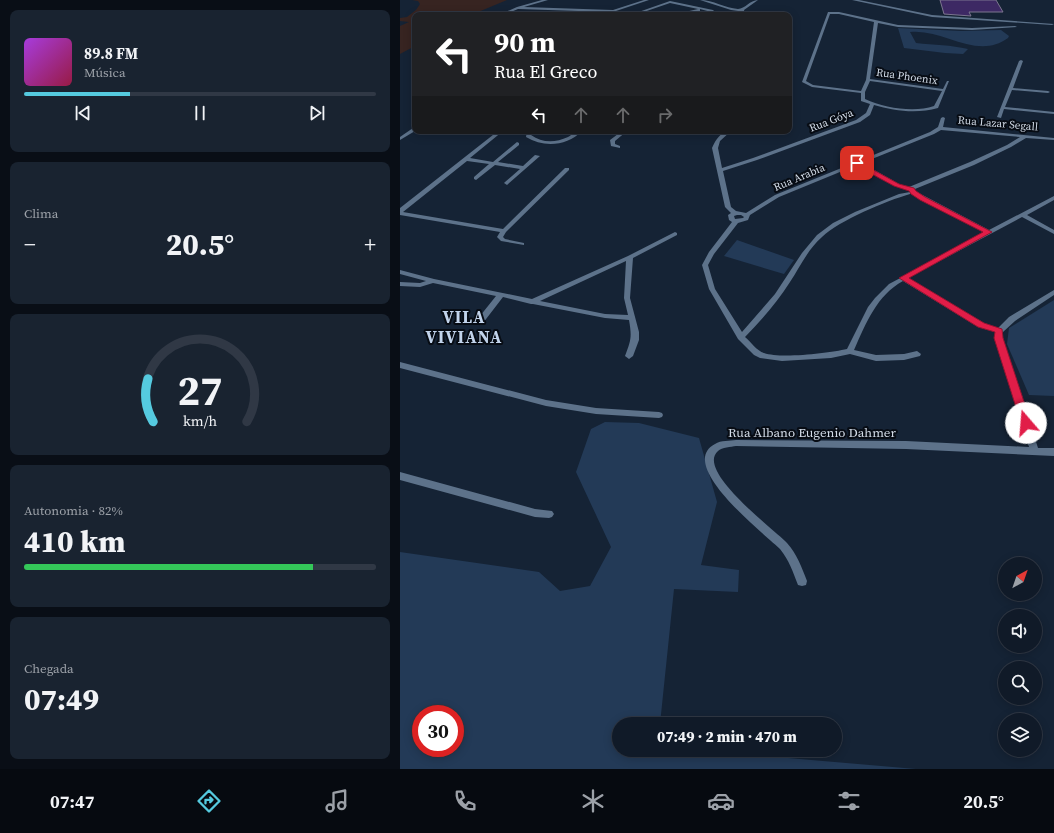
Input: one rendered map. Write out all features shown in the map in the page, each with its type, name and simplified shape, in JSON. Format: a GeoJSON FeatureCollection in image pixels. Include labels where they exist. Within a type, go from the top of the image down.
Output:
{"type":"FeatureCollection","features":[{"type":"Feature","properties":{"kind":"street"},"geometry":{"type":"LineString","coordinates":[[508,12],[546,0]]}},
{"type":"Feature","properties":{"kind":"street"},"geometry":{"type":"LineString","coordinates":[[611,12],[647,0]]}},
{"type":"Feature","properties":{"kind":"street"},"geometry":{"type":"LineString","coordinates":[[702,0],[732,9],[742,10]]}},
{"type":"Feature","properties":{"kind":"street"},"geometry":{"type":"LineString","coordinates":[[716,4],[721,0]]}},
{"type":"Feature","properties":{"kind":"street"},"geometry":{"type":"LineString","coordinates":[[739,12],[756,0]]}},
{"type":"Feature","properties":{"kind":"street"},"geometry":{"type":"LineString","coordinates":[[854,0],[932,16],[1053,24]]}},
{"type":"Feature","properties":{"kind":"street"},"geometry":{"type":"LineString","coordinates":[[641,12],[670,2],[714,12]]}},
{"type":"Feature","properties":{"kind":"street"},"geometry":{"type":"LineString","coordinates":[[518,8],[615,11]]}},
{"type":"Feature","properties":{"kind":"street"},"geometry":{"type":"LineString","coordinates":[[688,12],[703,9]]}},
{"type":"Feature","properties":{"kind":"street"},"geometry":{"type":"LineString","coordinates":[[863,92],[812,86],[804,82],[828,14],[833,12],[876,22],[910,27],[972,29],[1053,24]]}},
{"type":"Feature","properties":{"kind":"street"},"geometry":{"type":"LineString","coordinates":[[876,22],[868,80],[863,92],[863,100],[872,104],[927,110],[936,107],[948,82]]}},
{"type":"Feature","properties":{"kind":"street"},"geometry":{"type":"LineString","coordinates":[[999,118],[1021,61]]}},
{"type":"Feature","properties":{"kind":"street","name":"Rua Phoenix"},"geometry":{"type":"LineString","coordinates":[[868,80],[944,90]]}},
{"type":"Feature","properties":{"kind":"street"},"geometry":{"type":"LineString","coordinates":[[1010,89],[1048,92]]}},
{"type":"Feature","properties":{"kind":"street","name":"Rua Góya"},"geometry":{"type":"LineString","coordinates":[[720,170],[755,159],[858,121],[868,114],[872,104]]}},
{"type":"Feature","properties":{"kind":"street"},"geometry":{"type":"LineString","coordinates":[[1002,108],[1054,113]]}},
{"type":"Feature","properties":{"kind":"street"},"geometry":{"type":"LineString","coordinates":[[940,128],[943,118]]}},
{"type":"Feature","properties":{"kind":"street","name":"Rua Lazar Segall"},"geometry":{"type":"LineString","coordinates":[[940,128],[1054,139]]}},
{"type":"Feature","properties":{"kind":"street","name":"Rua Arabia"},"geometry":{"type":"LineString","coordinates":[[740,337],[712,289],[705,265],[712,252],[726,237],[736,221],[745,220],[747,217],[746,215],[777,196],[921,138],[940,128]]}},
{"type":"Feature","properties":{"kind":"street"},"geometry":{"type":"LineString","coordinates":[[400,139],[412,131]]}},
{"type":"Feature","properties":{"kind":"street"},"geometry":{"type":"LineString","coordinates":[[400,212],[497,134]]}},
{"type":"Feature","properties":{"kind":"street"},"geometry":{"type":"LineString","coordinates":[[528,134],[528,136],[532,138],[552,143],[565,140],[575,134]]}},
{"type":"Feature","properties":{"kind":"street"},"geometry":{"type":"LineString","coordinates":[[618,147],[613,146],[612,141],[621,134]]}},
{"type":"Feature","properties":{"kind":"street"},"geometry":{"type":"LineString","coordinates":[[726,134],[716,144],[716,155],[728,207],[734,213],[746,215]]}},
{"type":"Feature","properties":{"kind":"street"},"geometry":{"type":"LineString","coordinates":[[1012,135],[1016,141]]}},
{"type":"Feature","properties":{"kind":"street"},"geometry":{"type":"LineString","coordinates":[[917,354],[904,357],[876,358],[850,351],[831,355],[776,358],[757,353],[740,337],[782,288],[810,246],[831,226],[980,160],[1025,136]]}},
{"type":"Feature","properties":{"kind":"street"},"geometry":{"type":"LineString","coordinates":[[476,178],[517,144]]}},
{"type":"Feature","properties":{"kind":"street"},"geometry":{"type":"LineString","coordinates":[[507,183],[538,156]]}},
{"type":"Feature","properties":{"kind":"street"},"geometry":{"type":"LineString","coordinates":[[466,159],[524,168]]}},
{"type":"Feature","properties":{"kind":"street"},"geometry":{"type":"LineString","coordinates":[[857,163],[907,192],[922,198],[988,232]]}},
{"type":"Feature","properties":{"kind":"street"},"geometry":{"type":"LineString","coordinates":[[522,244],[503,240],[500,237],[504,231],[567,169]]}},
{"type":"Feature","properties":{"kind":"street"},"geometry":{"type":"LineString","coordinates":[[850,351],[866,316],[876,301],[891,285],[1054,198]]}},
{"type":"Feature","properties":{"kind":"street"},"geometry":{"type":"LineString","coordinates":[[400,212],[504,231]]}},
{"type":"Feature","properties":{"kind":"street"},"geometry":{"type":"LineString","coordinates":[[734,213],[730,218],[736,221]]}},
{"type":"Feature","properties":{"kind":"street"},"geometry":{"type":"LineString","coordinates":[[1022,215],[1054,232]]}},
{"type":"Feature","properties":{"kind":"street"},"geometry":{"type":"LineString","coordinates":[[531,302],[630,257],[675,234]]}},
{"type":"Feature","properties":{"kind":"street"},"geometry":{"type":"LineString","coordinates":[[629,356],[635,340],[635,328],[627,298],[630,257]]}},
{"type":"Feature","properties":{"kind":"street"},"geometry":{"type":"LineString","coordinates":[[400,272],[433,281],[531,302],[605,316],[632,318]]}},
{"type":"Feature","properties":{"kind":"street"},"geometry":{"type":"LineString","coordinates":[[903,278],[981,325],[999,331]]}},
{"type":"Feature","properties":{"kind":"street"},"geometry":{"type":"LineString","coordinates":[[400,284],[420,285],[433,281]]}},
{"type":"Feature","properties":{"kind":"street"},"geometry":{"type":"LineString","coordinates":[[1035,451],[999,338],[999,331],[1012,319],[1054,292]]}},
{"type":"Feature","properties":{"kind":"street"},"geometry":{"type":"LineString","coordinates":[[480,321],[501,295]]}},
{"type":"Feature","properties":{"kind":"street"},"geometry":{"type":"LineString","coordinates":[[400,365],[546,403],[596,410],[659,415]]}},
{"type":"Feature","properties":{"kind":"street","name":"Rua Albano Eugenio Dahmer"},"geometry":{"type":"LineString","coordinates":[[802,581],[794,561],[783,547],[740,508],[718,482],[710,463],[710,457],[718,446],[736,443],[876,445],[1054,452]]}},
{"type":"Feature","properties":{"kind":"street"},"geometry":{"type":"LineString","coordinates":[[400,476],[535,513],[549,514]]}},
{"type":"Feature","properties":{"kind":"shaded area"},"geometry":{"type":"Polygon","coordinates":[[[412,0],[507,0],[478,12],[413,12],[420,4],[418,1],[412,0]]]}},
{"type":"Feature","properties":{"kind":"shaded area"},"geometry":{"type":"Polygon","coordinates":[[[412,13],[412,48],[400,54],[400,26],[409,22],[400,21],[400,18],[407,17],[412,13]]]}},
{"type":"Feature","properties":{"kind":"shaded area"},"geometry":{"type":"Polygon","coordinates":[[[898,28],[961,31],[1001,30],[1009,36],[996,44],[984,46],[972,45],[935,34],[910,32],[916,43],[968,49],[963,54],[945,53],[904,48],[898,28]]]}},
{"type":"Feature","properties":{"kind":"shaded area"},"geometry":{"type":"Polygon","coordinates":[[[737,240],[794,260],[784,274],[724,256],[737,240]]]}},
{"type":"Feature","properties":{"kind":"shaded area"},"geometry":{"type":"Polygon","coordinates":[[[1054,300],[1054,396],[1029,395],[1007,344],[1009,328],[1054,300]]]}},
{"type":"Feature","properties":{"kind":"shaded area"},"geometry":{"type":"Polygon","coordinates":[[[605,422],[639,423],[699,438],[717,502],[701,565],[739,570],[738,592],[674,589],[661,717],[612,717],[612,757],[776,757],[916,769],[400,769],[400,552],[539,572],[560,591],[590,586],[611,547],[576,472],[591,429],[605,422]]]}},
{"type":"Feature","properties":{"kind":"building"},"geometry":{"type":"Polygon","coordinates":[[[940,0],[996,0],[1003,12],[969,12],[971,16],[944,14],[940,0]]]}},
{"type":"Feature","properties":{"kind":"district","name":"VILA VIVIANA"},"geometry":{"type":"Point","coordinates":[464,327]}},
{"type":"Feature","properties":{"kind":"route"},"geometry":{"type":"LineString","coordinates":[[857,163],[896,185],[912,189],[913,192],[922,198],[988,232],[903,278],[981,325],[999,331],[999,338],[1026,423]]}}]}
